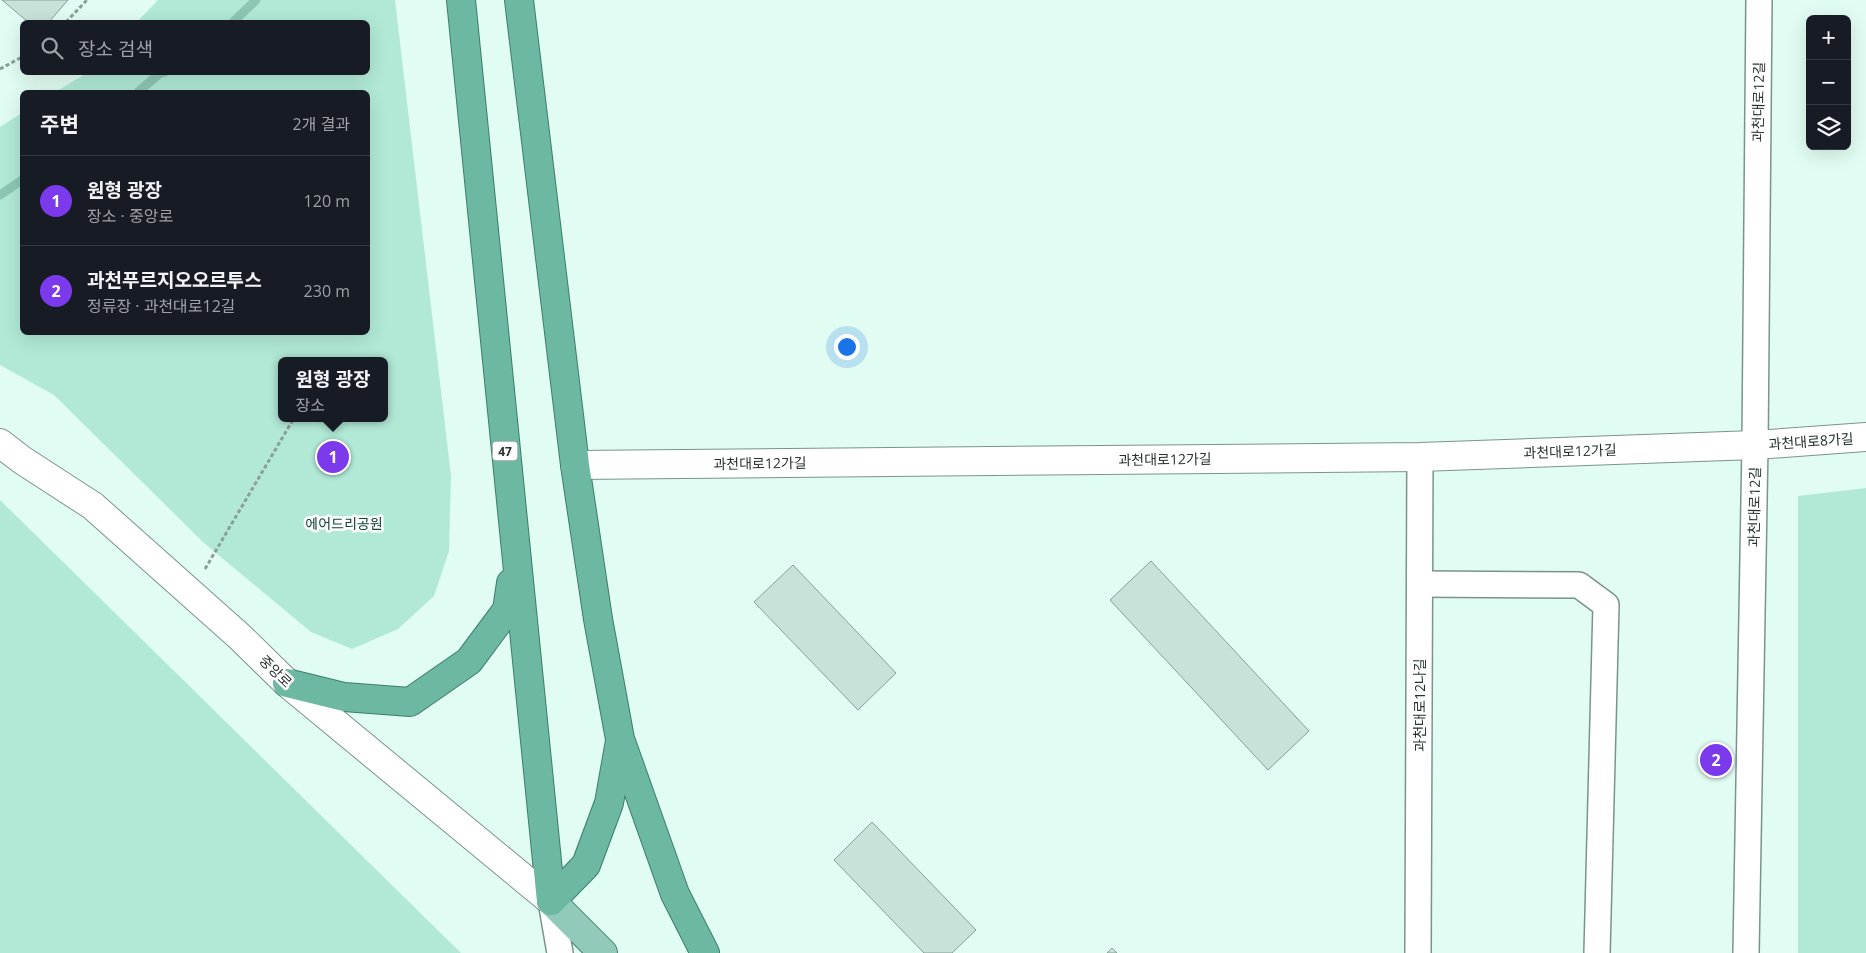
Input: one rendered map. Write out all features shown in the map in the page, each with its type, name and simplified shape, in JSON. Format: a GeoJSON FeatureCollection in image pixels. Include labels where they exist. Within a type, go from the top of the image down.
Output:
{"type":"FeatureCollection","features":[{"type":"Feature","properties":{"kind":"highway","name":"47"},"geometry":{"type":"LineString","coordinates":[[461,0],[551,902]]}},
{"type":"Feature","properties":{"kind":"highway"},"geometry":{"type":"LineString","coordinates":[[519,0],[575,465],[598,620],[620,740],[675,894],[706,953]]}},
{"type":"Feature","properties":{"kind":"highway"},"geometry":{"type":"LineString","coordinates":[[287,683],[344,698],[410,702],[469,661],[507,610],[515,554]]}},
{"type":"Feature","properties":{"kind":"highway"},"geometry":{"type":"LineString","coordinates":[[551,902],[586,865],[609,804],[620,740]]}},
{"type":"Feature","properties":{"kind":"main road","name":"47"},"geometry":{"type":"LineString","coordinates":[[551,902],[582,953]]}},
{"type":"Feature","properties":{"kind":"main road"},"geometry":{"type":"LineString","coordinates":[[551,902],[603,953]]}},
{"type":"Feature","properties":{"kind":"street","name":"과천대로12길"},"geometry":{"type":"LineString","coordinates":[[1746,953],[1755,445],[1759,0]]}},
{"type":"Feature","properties":{"kind":"street","name":"과천대로8가길"},"geometry":{"type":"LineString","coordinates":[[1755,445],[1866,437]]}},
{"type":"Feature","properties":{"kind":"street","name":"중앙로"},"geometry":{"type":"LineString","coordinates":[[0,443],[22,460],[93,506],[240,636],[287,683],[551,902]]}},
{"type":"Feature","properties":{"kind":"street","name":"과천대로12가길"},"geometry":{"type":"LineString","coordinates":[[575,465],[1420,457],[1755,445]]}},
{"type":"Feature","properties":{"kind":"street","name":"과천대로12나길"},"geometry":{"type":"LineString","coordinates":[[1418,953],[1420,457]]}},
{"type":"Feature","properties":{"kind":"street"},"geometry":{"type":"LineString","coordinates":[[1420,584],[1578,585],[1606,605],[1597,953]]}},
{"type":"Feature","properties":{"kind":"street"},"geometry":{"type":"LineString","coordinates":[[551,902],[560,953]]}},
{"type":"Feature","properties":{"kind":"path"},"geometry":{"type":"LineString","coordinates":[[68,20],[87,0]]}},
{"type":"Feature","properties":{"kind":"path"},"geometry":{"type":"LineString","coordinates":[[0,69],[20,58]]}},
{"type":"Feature","properties":{"kind":"path"},"geometry":{"type":"LineString","coordinates":[[191,593],[292,422]]}},
{"type":"Feature","properties":{"kind":"green space","name":"에어드리공원"},"geometry":{"type":"Polygon","coordinates":[[[158,0],[395,0],[451,476],[449,551],[434,596],[398,629],[352,649],[311,632],[204,543],[54,395],[0,365],[0,127],[20,114],[20,335],[370,335],[370,90],[58,90],[84,75],[370,75],[370,20],[139,20],[158,0]]]}},
{"type":"Feature","properties":{"kind":"green space"},"geometry":{"type":"Polygon","coordinates":[[[1866,488],[1866,953],[1798,953],[1798,496],[1866,488]]]}},
{"type":"Feature","properties":{"kind":"green space"},"geometry":{"type":"Polygon","coordinates":[[[0,500],[461,953],[0,953],[0,500]]]}},
{"type":"Feature","properties":{"kind":"building"},"geometry":{"type":"Polygon","coordinates":[[[2,0],[68,0],[51,20],[26,20],[2,0]]]}},
{"type":"Feature","properties":{"kind":"building"},"geometry":{"type":"Polygon","coordinates":[[[1151,561],[1309,731],[1268,770],[1110,600],[1151,561]]]}},
{"type":"Feature","properties":{"kind":"building"},"geometry":{"type":"Polygon","coordinates":[[[793,565],[896,673],[858,710],[754,602],[793,565]]]}},
{"type":"Feature","properties":{"kind":"building"},"geometry":{"type":"Polygon","coordinates":[[[872,822],[976,930],[952,953],[924,953],[834,860],[872,822]]]}},
{"type":"Feature","properties":{"kind":"building"},"geometry":{"type":"Polygon","coordinates":[[[1112,948],[1117,953],[1107,953],[1112,948]]]}},
{"type":"Feature","properties":{"kind":"waterway"},"geometry":{"type":"LineString","coordinates":[[235,20],[256,0]]}},
{"type":"Feature","properties":{"kind":"waterway"},"geometry":{"type":"LineString","coordinates":[[140,90],[158,75]]}},
{"type":"Feature","properties":{"kind":"waterway"},"geometry":{"type":"LineString","coordinates":[[0,195],[20,181]]}},
{"type":"Feature","properties":{"kind":"place","name":"원형 광장"},"geometry":{"type":"Point","coordinates":[333,457]}},
{"type":"Feature","properties":{"kind":"place","name":"과천푸르지오오르투스"},"geometry":{"type":"Point","coordinates":[1716,760]}}]}
